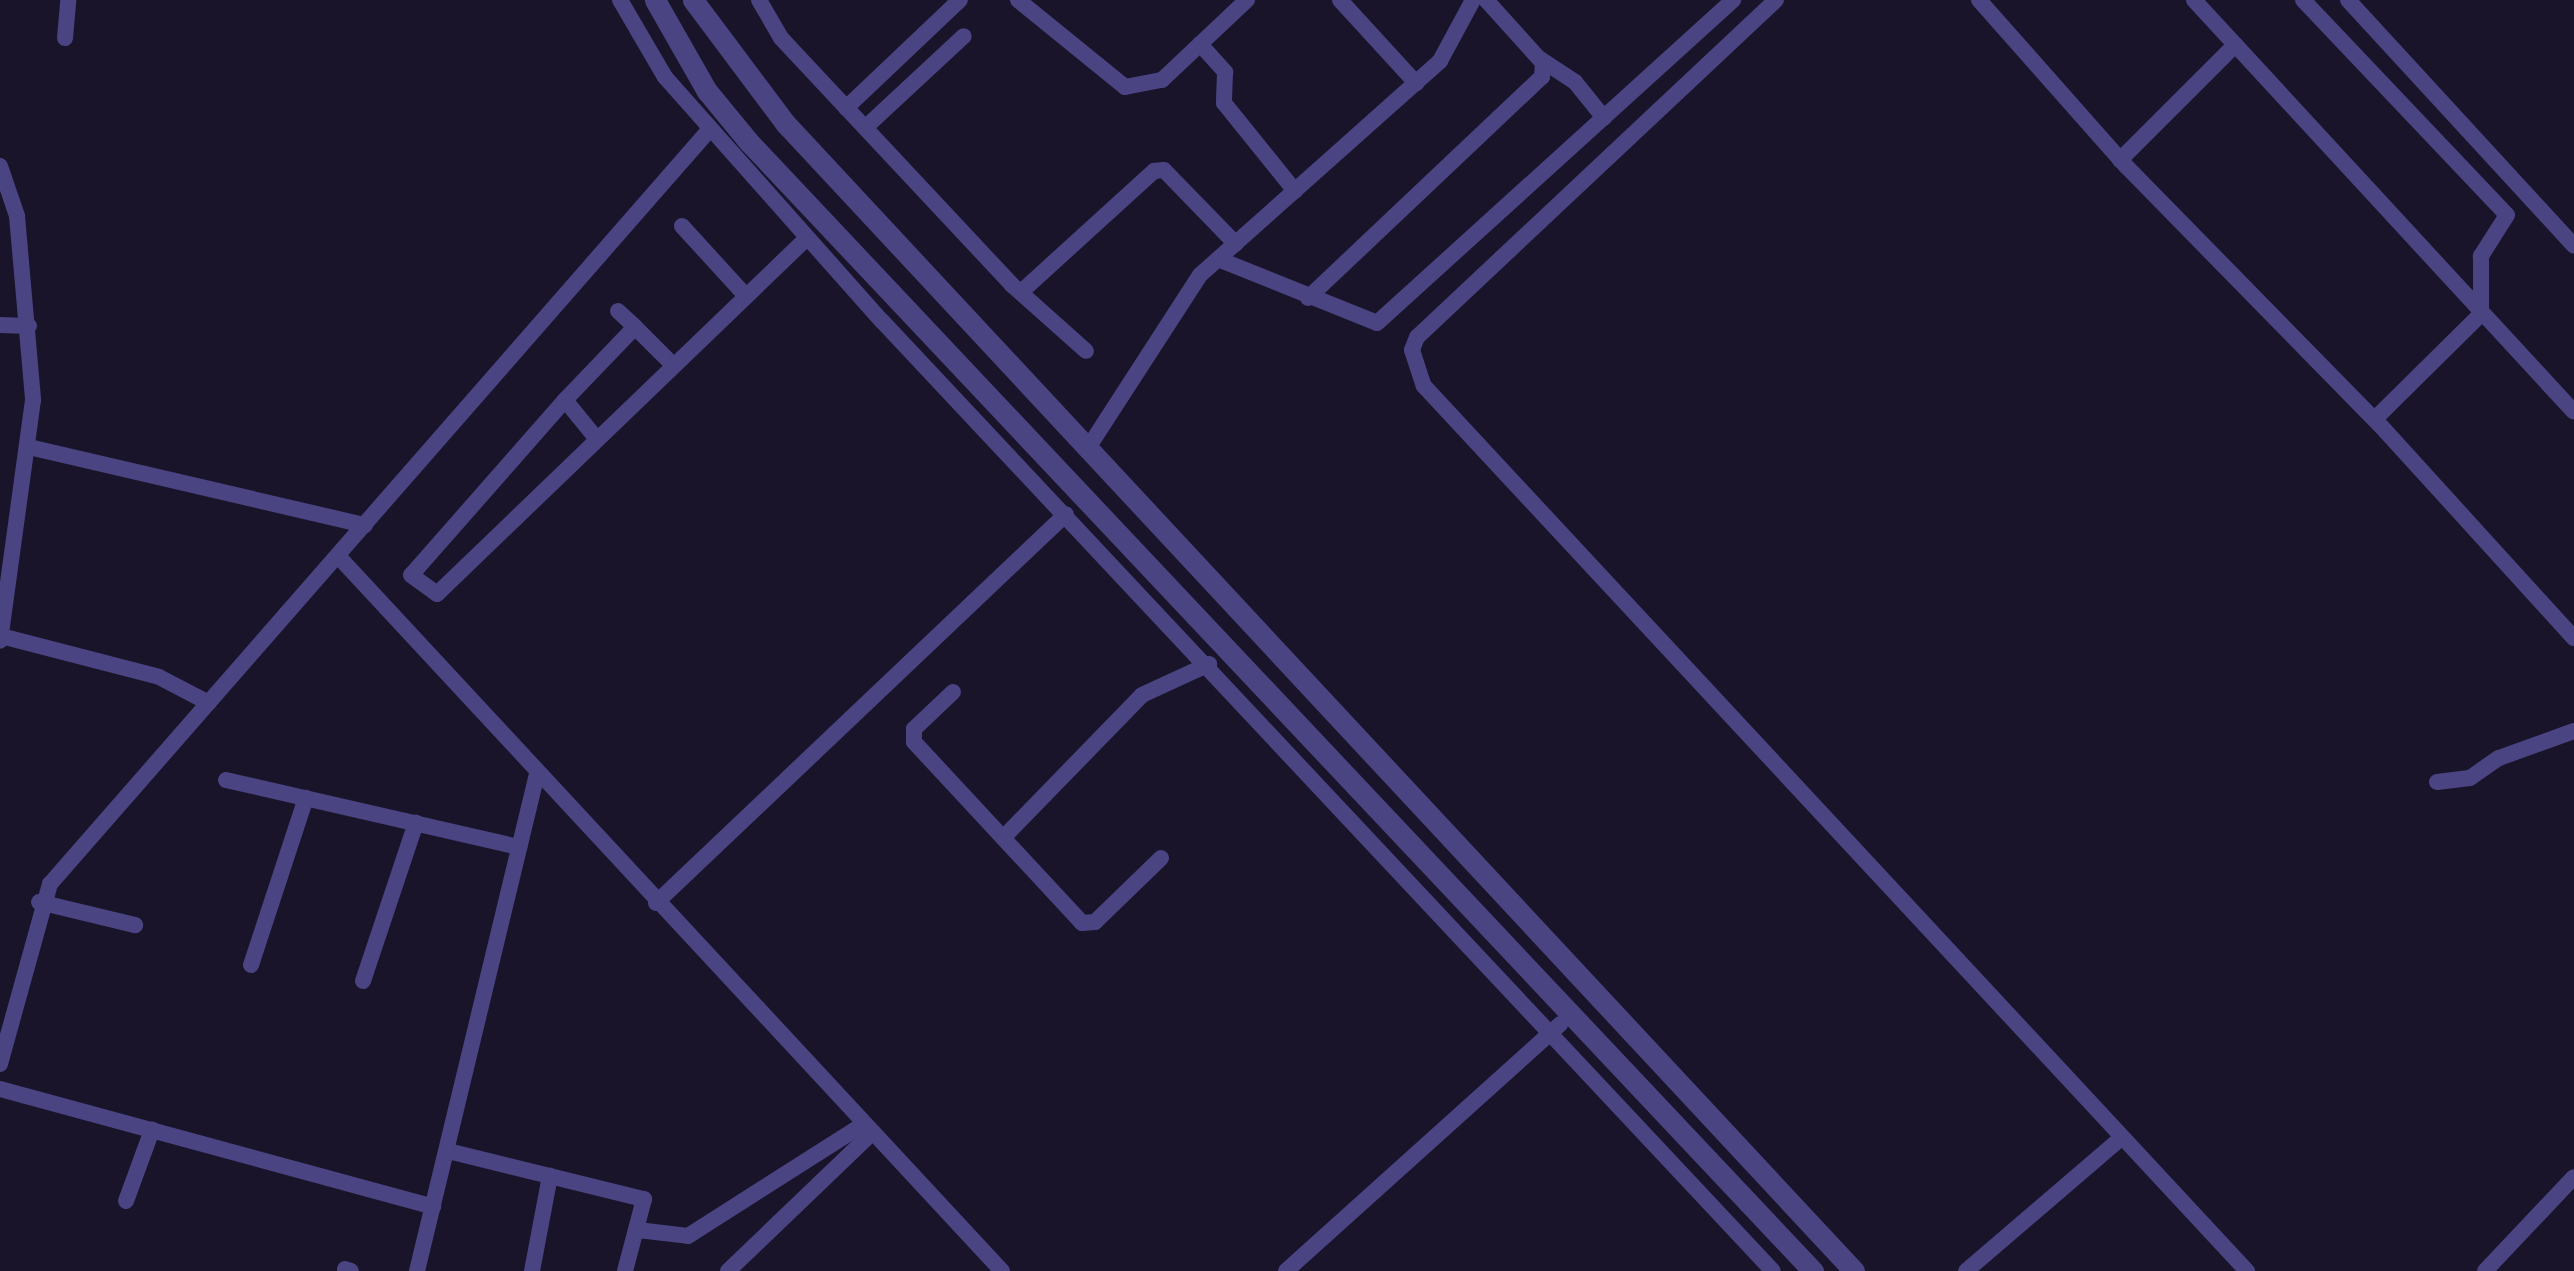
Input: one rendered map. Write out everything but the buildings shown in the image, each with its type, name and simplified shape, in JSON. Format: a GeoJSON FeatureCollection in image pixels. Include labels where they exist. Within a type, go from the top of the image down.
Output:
{"type":"FeatureCollection","features":[{"type":"Feature","properties":{"kind":"street"},"geometry":{"type":"LineString","coordinates":[[65,38],[68,0]]}},
{"type":"Feature","properties":{"kind":"street"},"geometry":{"type":"LineString","coordinates":[[620,0],[646,50],[808,238],[1772,1271]]}},
{"type":"Feature","properties":{"kind":"street"},"geometry":{"type":"LineString","coordinates":[[655,0],[707,91],[748,141],[1813,1271]]}},
{"type":"Feature","properties":{"kind":"street"},"geometry":{"type":"LineString","coordinates":[[693,0],[785,123],[1854,1271]]}},
{"type":"Feature","properties":{"kind":"street"},"geometry":{"type":"LineString","coordinates":[[759,0],[781,38],[846,108],[1021,292],[1086,351]]}},
{"type":"Feature","properties":{"kind":"street"},"geometry":{"type":"LineString","coordinates":[[846,108],[960,0]]}},
{"type":"Feature","properties":{"kind":"street"},"geometry":{"type":"LineString","coordinates":[[1018,0],[1125,87],[1162,80],[1247,0]]}},
{"type":"Feature","properties":{"kind":"street"},"geometry":{"type":"LineString","coordinates":[[1340,0],[1416,83]]}},
{"type":"Feature","properties":{"kind":"street"},"geometry":{"type":"LineString","coordinates":[[1088,448],[1186,292],[1440,61],[1473,0]]}},
{"type":"Feature","properties":{"kind":"street"},"geometry":{"type":"LineString","coordinates":[[1486,0],[1540,59],[1575,82],[1604,118]]}},
{"type":"Feature","properties":{"kind":"street"},"geometry":{"type":"LineString","coordinates":[[1218,259],[1366,323],[1386,318],[1733,0]]}},
{"type":"Feature","properties":{"kind":"street"},"geometry":{"type":"LineString","coordinates":[[1776,0],[1418,337],[1413,357],[1434,403],[2247,1271]]}},
{"type":"Feature","properties":{"kind":"street"},"geometry":{"type":"LineString","coordinates":[[1978,0],[2120,160],[2375,419],[2574,638]]}},
{"type":"Feature","properties":{"kind":"street"},"geometry":{"type":"LineString","coordinates":[[2194,0],[2574,412]]}},
{"type":"Feature","properties":{"kind":"street"},"geometry":{"type":"LineString","coordinates":[[2303,0],[2502,207],[2506,223],[2481,256],[2481,314],[2375,419]]}},
{"type":"Feature","properties":{"kind":"street"},"geometry":{"type":"LineString","coordinates":[[2348,0],[2574,246]]}},
{"type":"Feature","properties":{"kind":"street"},"geometry":{"type":"LineString","coordinates":[[867,126],[964,36]]}},
{"type":"Feature","properties":{"kind":"street"},"geometry":{"type":"LineString","coordinates":[[1200,44],[1226,72],[1224,103],[1295,191]]}},
{"type":"Feature","properties":{"kind":"street"},"geometry":{"type":"LineString","coordinates":[[2120,160],[2235,45]]}},
{"type":"Feature","properties":{"kind":"street"},"geometry":{"type":"LineString","coordinates":[[1308,298],[1542,77],[1540,59]]}},
{"type":"Feature","properties":{"kind":"street"},"geometry":{"type":"LineString","coordinates":[[0,1064],[39,902],[710,129]]}},
{"type":"Feature","properties":{"kind":"street"},"geometry":{"type":"LineString","coordinates":[[0,166],[17,216],[29,326],[28,447],[0,638],[159,677],[208,703]]}},
{"type":"Feature","properties":{"kind":"street"},"geometry":{"type":"LineString","coordinates":[[1021,292],[1154,171],[1164,170],[1236,244]]}},
{"type":"Feature","properties":{"kind":"street"},"geometry":{"type":"LineString","coordinates":[[682,226],[746,296]]}},
{"type":"Feature","properties":{"kind":"street"},"geometry":{"type":"LineString","coordinates":[[634,327],[411,575],[437,594],[808,238]]}},
{"type":"Feature","properties":{"kind":"street"},"geometry":{"type":"LineString","coordinates":[[618,311],[673,365]]}},
{"type":"Feature","properties":{"kind":"street"},"geometry":{"type":"LineString","coordinates":[[0,325],[29,326]]}},
{"type":"Feature","properties":{"kind":"street"},"geometry":{"type":"LineString","coordinates":[[565,400],[596,438]]}},
{"type":"Feature","properties":{"kind":"street"},"geometry":{"type":"LineString","coordinates":[[28,447],[364,525]]}},
{"type":"Feature","properties":{"kind":"street"},"geometry":{"type":"LineString","coordinates":[[656,903],[1066,514]]}},
{"type":"Feature","properties":{"kind":"street"},"geometry":{"type":"LineString","coordinates":[[338,556],[1002,1271]]}},
{"type":"Feature","properties":{"kind":"street"},"geometry":{"type":"LineString","coordinates":[[1003,838],[1142,695],[1209,664]]}},
{"type":"Feature","properties":{"kind":"street"},"geometry":{"type":"LineString","coordinates":[[953,692],[914,729],[914,742],[1088,924],[1161,858]]}},
{"type":"Feature","properties":{"kind":"street"},"geometry":{"type":"LineString","coordinates":[[2437,782],[2470,778],[2499,758],[2574,731]]}},
{"type":"Feature","properties":{"kind":"street"},"geometry":{"type":"LineString","coordinates":[[417,1271],[538,774]]}},
{"type":"Feature","properties":{"kind":"street"},"geometry":{"type":"LineString","coordinates":[[226,780],[519,847]]}},
{"type":"Feature","properties":{"kind":"street"},"geometry":{"type":"LineString","coordinates":[[251,965],[306,798]]}},
{"type":"Feature","properties":{"kind":"street"},"geometry":{"type":"LineString","coordinates":[[363,981],[416,824]]}},
{"type":"Feature","properties":{"kind":"street"},"geometry":{"type":"LineString","coordinates":[[39,902],[135,925]]}},
{"type":"Feature","properties":{"kind":"street"},"geometry":{"type":"LineString","coordinates":[[1286,1271],[1569,1014]]}},
{"type":"Feature","properties":{"kind":"street"},"geometry":{"type":"LineString","coordinates":[[0,1089],[433,1208]]}},
{"type":"Feature","properties":{"kind":"street"},"geometry":{"type":"LineString","coordinates":[[638,1230],[688,1236],[868,1128]]}},
{"type":"Feature","properties":{"kind":"street"},"geometry":{"type":"LineString","coordinates":[[728,1271],[868,1128]]}},
{"type":"Feature","properties":{"kind":"street"},"geometry":{"type":"LineString","coordinates":[[127,1202],[152,1130]]}},
{"type":"Feature","properties":{"kind":"street"},"geometry":{"type":"LineString","coordinates":[[1966,1271],[2121,1138]]}},
{"type":"Feature","properties":{"kind":"street"},"geometry":{"type":"LineString","coordinates":[[448,1151],[644,1199],[625,1271]]}},
{"type":"Feature","properties":{"kind":"street"},"geometry":{"type":"LineString","coordinates":[[532,1271],[550,1176]]}},
{"type":"Feature","properties":{"kind":"street"},"geometry":{"type":"LineString","coordinates":[[2486,1271],[2574,1177]]}},
{"type":"Feature","properties":{"kind":"street"},"geometry":{"type":"LineString","coordinates":[[1746,1242],[1767,1222]]}}]}
